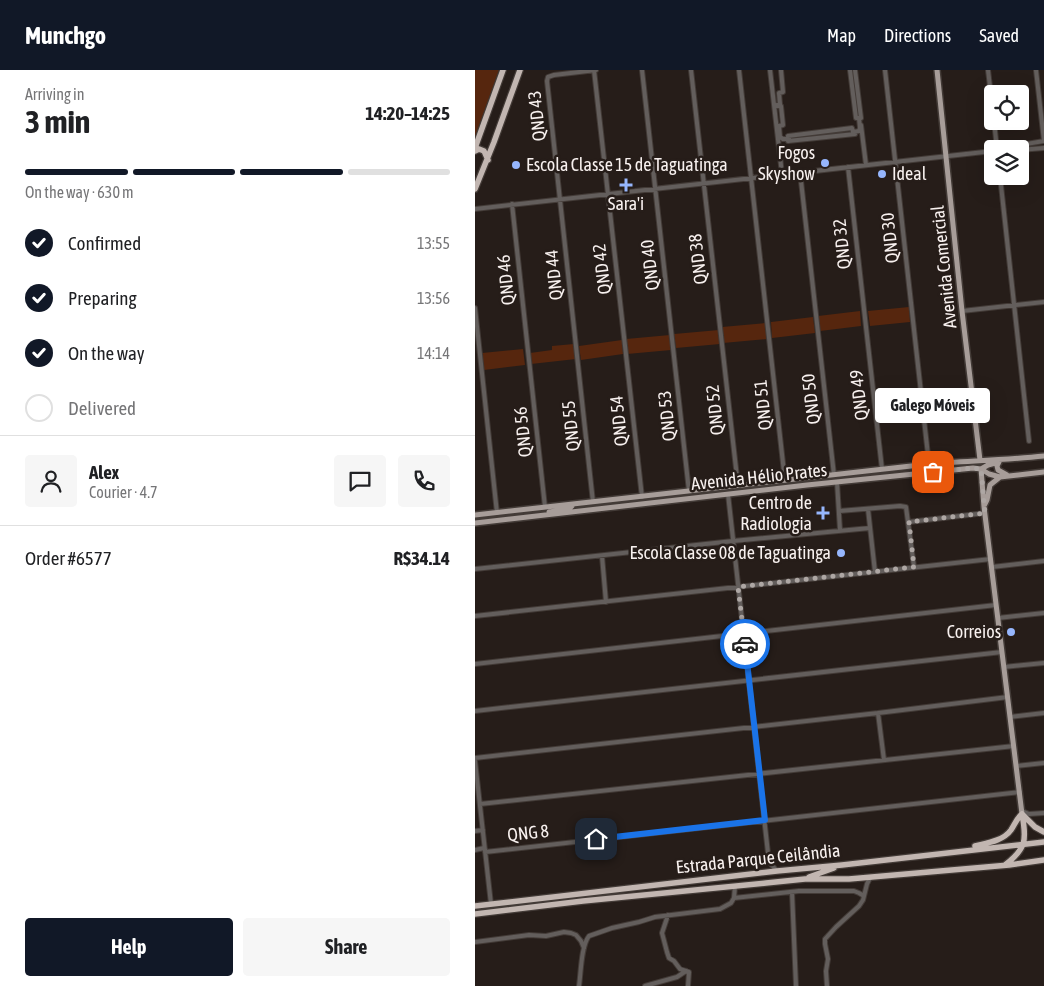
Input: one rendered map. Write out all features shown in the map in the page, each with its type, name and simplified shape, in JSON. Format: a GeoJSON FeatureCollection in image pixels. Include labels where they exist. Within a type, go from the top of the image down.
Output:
{"type":"FeatureCollection","features":[{"type":"Feature","properties":{"kind":"highway"},"geometry":{"type":"LineString","coordinates":[[488,160],[485,151],[475,150],[503,70]]}},
{"type":"Feature","properties":{"kind":"highway"},"geometry":{"type":"LineString","coordinates":[[475,189],[488,160],[521,70]]}},
{"type":"Feature","properties":{"kind":"highway"},"geometry":{"type":"LineString","coordinates":[[1022,812],[1035,827],[1044,832]]}},
{"type":"Feature","properties":{"kind":"highway"},"geometry":{"type":"LineString","coordinates":[[1003,866],[1019,853],[1024,844],[1022,812]]}},
{"type":"Feature","properties":{"kind":"highway"},"geometry":{"type":"LineString","coordinates":[[958,851],[994,841],[1006,835],[1010,832],[1022,812]]}},
{"type":"Feature","properties":{"kind":"highway","name":"Estrada Parque Ceilândia"},"geometry":{"type":"LineString","coordinates":[[475,906],[1044,842]]}},
{"type":"Feature","properties":{"kind":"highway","name":"Estrada Parque Ceilândia"},"geometry":{"type":"LineString","coordinates":[[475,914],[805,879],[870,878],[1003,866],[1044,860]]}},
{"type":"Feature","properties":{"kind":"highway"},"geometry":{"type":"LineString","coordinates":[[805,879],[842,865]]}},
{"type":"Feature","properties":{"kind":"main road","name":"Avenida Comercial"},"geometry":{"type":"LineString","coordinates":[[937,70],[962,312],[980,460]]}},
{"type":"Feature","properties":{"kind":"main road","name":"Avenida Hélio Prates"},"geometry":{"type":"LineString","coordinates":[[475,515],[929,464],[1009,460],[1044,456]]}},
{"type":"Feature","properties":{"kind":"main road"},"geometry":{"type":"LineString","coordinates":[[1009,460],[988,465],[981,469],[984,507],[1022,812]]}},
{"type":"Feature","properties":{"kind":"main road"},"geometry":{"type":"LineString","coordinates":[[999,462],[997,470],[1009,476]]}},
{"type":"Feature","properties":{"kind":"main road","name":"Avenida Hélio Prates"},"geometry":{"type":"LineString","coordinates":[[475,523],[973,468],[981,469],[989,474],[1000,477],[1044,472]]}},
{"type":"Feature","properties":{"kind":"main road"},"geometry":{"type":"LineString","coordinates":[[837,482],[846,478],[859,477],[858,472]]}},
{"type":"Feature","properties":{"kind":"main road"},"geometry":{"type":"LineString","coordinates":[[984,507],[990,485],[1000,477]]}},
{"type":"Feature","properties":{"kind":"main road"},"geometry":{"type":"LineString","coordinates":[[711,496],[713,493],[735,490],[738,486]]}},
{"type":"Feature","properties":{"kind":"main road"},"geometry":{"type":"LineString","coordinates":[[542,516],[551,512],[569,509],[573,505]]}},
{"type":"Feature","properties":{"kind":"street","name":"QND 42"},"geometry":{"type":"LineString","coordinates":[[594,70],[624,342]]}},
{"type":"Feature","properties":{"kind":"street","name":"QND 43"},"geometry":{"type":"LineString","coordinates":[[560,199],[547,79],[555,74],[594,70]]}},
{"type":"Feature","properties":{"kind":"street","name":"QND 40"},"geometry":{"type":"LineString","coordinates":[[642,70],[672,338]]}},
{"type":"Feature","properties":{"kind":"street","name":"QND 38"},"geometry":{"type":"LineString","coordinates":[[691,70],[720,332]]}},
{"type":"Feature","properties":{"kind":"street","name":"QND 51"},"geometry":{"type":"LineString","coordinates":[[739,70],[785,481]]}},
{"type":"Feature","properties":{"kind":"street"},"geometry":{"type":"LineString","coordinates":[[771,70],[782,174]]}},
{"type":"Feature","properties":{"kind":"street"},"geometry":{"type":"LineString","coordinates":[[781,70],[783,92],[779,93],[781,104],[777,104],[777,106],[781,106],[783,126],[779,126],[780,137],[789,139],[788,136],[852,128],[853,132],[859,131],[859,118],[856,118],[851,70]]}},
{"type":"Feature","properties":{"kind":"street"},"geometry":{"type":"LineString","coordinates":[[855,70],[866,165]]}},
{"type":"Feature","properties":{"kind":"street","name":"QND 30"},"geometry":{"type":"LineString","coordinates":[[885,70],[929,464]]}},
{"type":"Feature","properties":{"kind":"street"},"geometry":{"type":"LineString","coordinates":[[988,70],[990,85]]}},
{"type":"Feature","properties":{"kind":"street"},"geometry":{"type":"LineString","coordinates":[[1029,144],[1044,142],[1036,70]]}},
{"type":"Feature","properties":{"kind":"street"},"geometry":{"type":"LineString","coordinates":[[778,142],[862,133]]}},
{"type":"Feature","properties":{"kind":"street"},"geometry":{"type":"LineString","coordinates":[[1029,149],[1044,148]]}},
{"type":"Feature","properties":{"kind":"street"},"geometry":{"type":"LineString","coordinates":[[477,207],[984,152]]}},
{"type":"Feature","properties":{"kind":"street","name":"QND 32"},"geometry":{"type":"LineString","coordinates":[[848,167],[864,317]]}},
{"type":"Feature","properties":{"kind":"street","name":"QND 50"},"geometry":{"type":"LineString","coordinates":[[800,172],[834,475]]}},
{"type":"Feature","properties":{"kind":"street"},"geometry":{"type":"LineString","coordinates":[[1001,185],[1029,441]]}},
{"type":"Feature","properties":{"kind":"street","name":"QND 44"},"geometry":{"type":"LineString","coordinates":[[560,199],[576,347]]}},
{"type":"Feature","properties":{"kind":"street","name":"QND 46"},"geometry":{"type":"LineString","coordinates":[[512,204],[528,354]]}},
{"type":"Feature","properties":{"kind":"street"},"geometry":{"type":"LineString","coordinates":[[962,312],[1044,302]]}},
{"type":"Feature","properties":{"kind":"street"},"geometry":{"type":"LineString","coordinates":[[475,308],[497,513]]}},
{"type":"Feature","properties":{"kind":"street","name":"QND 49"},"geometry":{"type":"LineString","coordinates":[[864,317],[882,469]]}},
{"type":"Feature","properties":{"kind":"street","name":"QND 52"},"geometry":{"type":"LineString","coordinates":[[720,332],[738,486]]}},
{"type":"Feature","properties":{"kind":"street","name":"QND 53"},"geometry":{"type":"LineString","coordinates":[[672,338],[689,491]]}},
{"type":"Feature","properties":{"kind":"street","name":"QND 54"},"geometry":{"type":"LineString","coordinates":[[624,342],[642,497]]}},
{"type":"Feature","properties":{"kind":"street","name":"QND 55"},"geometry":{"type":"LineString","coordinates":[[576,347],[593,502]]}},
{"type":"Feature","properties":{"kind":"street","name":"QND 56"},"geometry":{"type":"LineString","coordinates":[[528,354],[545,507]]}},
{"type":"Feature","properties":{"kind":"street"},"geometry":{"type":"LineString","coordinates":[[475,368],[482,368]]}},
{"type":"Feature","properties":{"kind":"street"},"geometry":{"type":"LineString","coordinates":[[837,482],[841,530]]}},
{"type":"Feature","properties":{"kind":"street"},"geometry":{"type":"LineString","coordinates":[[728,494],[769,862],[777,871]]}},
{"type":"Feature","properties":{"kind":"street"},"geometry":{"type":"LineString","coordinates":[[839,511],[905,506],[907,508],[914,567]]}},
{"type":"Feature","properties":{"kind":"street"},"geometry":{"type":"LineString","coordinates":[[868,509],[875,572]]}},
{"type":"Feature","properties":{"kind":"street"},"geometry":{"type":"LineString","coordinates":[[909,522],[985,513]]}},
{"type":"Feature","properties":{"kind":"street"},"geometry":{"type":"LineString","coordinates":[[475,569],[870,528]]}},
{"type":"Feature","properties":{"kind":"street"},"geometry":{"type":"LineString","coordinates":[[602,556],[606,602]]}},
{"type":"Feature","properties":{"kind":"street"},"geometry":{"type":"LineString","coordinates":[[475,616],[991,559]]}},
{"type":"Feature","properties":{"kind":"street"},"geometry":{"type":"LineString","coordinates":[[992,567],[1044,561]]}},
{"type":"Feature","properties":{"kind":"street"},"geometry":{"type":"LineString","coordinates":[[475,664],[996,605]]}},
{"type":"Feature","properties":{"kind":"street"},"geometry":{"type":"LineString","coordinates":[[998,618],[1044,613]]}},
{"type":"Feature","properties":{"kind":"street"},"geometry":{"type":"LineString","coordinates":[[475,711],[1002,652]]}},
{"type":"Feature","properties":{"kind":"street"},"geometry":{"type":"LineString","coordinates":[[1004,667],[1044,663]]}},
{"type":"Feature","properties":{"kind":"street"},"geometry":{"type":"LineString","coordinates":[[491,904],[475,759],[1008,698]]}},
{"type":"Feature","properties":{"kind":"street"},"geometry":{"type":"LineString","coordinates":[[878,713],[884,760]]}},
{"type":"Feature","properties":{"kind":"street"},"geometry":{"type":"LineString","coordinates":[[1010,717],[1044,713]]}},
{"type":"Feature","properties":{"kind":"street"},"geometry":{"type":"LineString","coordinates":[[480,804],[1014,746]]}},
{"type":"Feature","properties":{"kind":"street"},"geometry":{"type":"LineString","coordinates":[[1016,766],[1044,763]]}},
{"type":"Feature","properties":{"kind":"street","name":"QNG 8"},"geometry":{"type":"LineString","coordinates":[[475,850],[633,835],[1019,792]]}},
{"type":"Feature","properties":{"kind":"street"},"geometry":{"type":"LineString","coordinates":[[1022,812],[1029,814],[1044,813]]}},
{"type":"Feature","properties":{"kind":"street"},"geometry":{"type":"LineString","coordinates":[[475,831],[483,830]]}},
{"type":"Feature","properties":{"kind":"street"},"geometry":{"type":"LineString","coordinates":[[761,873],[769,862]]}},
{"type":"Feature","properties":{"kind":"street"},"geometry":{"type":"LineString","coordinates":[[827,986],[826,972],[829,960],[825,939],[859,906],[870,878]]}},
{"type":"Feature","properties":{"kind":"street"},"geometry":{"type":"LineString","coordinates":[[579,986],[587,938],[613,928],[655,917],[720,909],[731,903],[735,898],[735,886]]}},
{"type":"Feature","properties":{"kind":"street"},"geometry":{"type":"LineString","coordinates":[[735,898],[792,892],[854,891],[864,896]]}},
{"type":"Feature","properties":{"kind":"street"},"geometry":{"type":"LineString","coordinates":[[792,892],[796,986]]}},
{"type":"Feature","properties":{"kind":"street"},"geometry":{"type":"LineString","coordinates":[[669,915],[662,933],[669,958],[680,969],[690,974],[687,986]]}},
{"type":"Feature","properties":{"kind":"street"},"geometry":{"type":"LineString","coordinates":[[475,942],[529,935],[546,936],[564,932],[576,936],[581,941],[584,949]]}},
{"type":"Feature","properties":{"kind":"street"},"geometry":{"type":"LineString","coordinates":[[645,986],[677,977],[687,971]]}},
{"type":"Feature","properties":{"kind":"shaded area"},"geometry":{"type":"Polygon","coordinates":[[[475,70],[499,70],[475,137],[475,70]]]}},
{"type":"Feature","properties":{"kind":"shaded area"},"geometry":{"type":"Polygon","coordinates":[[[909,307],[910,322],[870,326],[868,311],[909,307]]]}},
{"type":"Feature","properties":{"kind":"shaded area"},"geometry":{"type":"Polygon","coordinates":[[[860,311],[861,326],[820,331],[818,316],[860,311]]]}},
{"type":"Feature","properties":{"kind":"shaded area"},"geometry":{"type":"Polygon","coordinates":[[[813,317],[815,333],[772,338],[771,322],[813,317]]]}},
{"type":"Feature","properties":{"kind":"shaded area"},"geometry":{"type":"Polygon","coordinates":[[[766,323],[768,339],[723,343],[722,327],[766,323]]]}},
{"type":"Feature","properties":{"kind":"shaded area"},"geometry":{"type":"Polygon","coordinates":[[[719,330],[720,344],[676,348],[674,334],[719,330]]]}},
{"type":"Feature","properties":{"kind":"shaded area"},"geometry":{"type":"Polygon","coordinates":[[[670,335],[671,350],[627,354],[626,339],[670,335]]]}},
{"type":"Feature","properties":{"kind":"shaded area"},"geometry":{"type":"Polygon","coordinates":[[[622,340],[623,354],[581,360],[579,346],[622,340]]]}},
{"type":"Feature","properties":{"kind":"shaded area"},"geometry":{"type":"Polygon","coordinates":[[[574,344],[576,359],[531,364],[530,353],[552,350],[552,346],[574,344]]]}},
{"type":"Feature","properties":{"kind":"shaded area"},"geometry":{"type":"Polygon","coordinates":[[[523,349],[525,365],[484,370],[482,353],[523,349]]]}},
{"type":"Feature","properties":{"kind":"way so far"},"geometry":{"type":"LineString","coordinates":[[745,644],[738,587],[914,567],[909,522],[985,513],[981,469],[933,472]]}},
{"type":"Feature","properties":{"kind":"place","name":"Fogos Skyshow"},"geometry":{"type":"Point","coordinates":[825,163]}},
{"type":"Feature","properties":{"kind":"place","name":"Escola Classe 15 de Taguatinga"},"geometry":{"type":"Point","coordinates":[516,165]}},
{"type":"Feature","properties":{"kind":"place","name":"Ideal"},"geometry":{"type":"Point","coordinates":[882,174]}},
{"type":"Feature","properties":{"kind":"place","name":"Sara'i"},"geometry":{"type":"Point","coordinates":[626,185]}},
{"type":"Feature","properties":{"kind":"place","name":"Galego Móveis"},"geometry":{"type":"Point","coordinates":[933,472]}},
{"type":"Feature","properties":{"kind":"place","name":"Centro de Radiologia"},"geometry":{"type":"Point","coordinates":[823,513]}},
{"type":"Feature","properties":{"kind":"place","name":"Escola Classe 08 de Taguatinga"},"geometry":{"type":"Point","coordinates":[841,553]}},
{"type":"Feature","properties":{"kind":"place","name":"Correios"},"geometry":{"type":"Point","coordinates":[1011,632]}},
{"type":"Feature","properties":{"kind":"route"},"geometry":{"type":"LineString","coordinates":[[596,839],[765,820],[745,644]]}}]}
